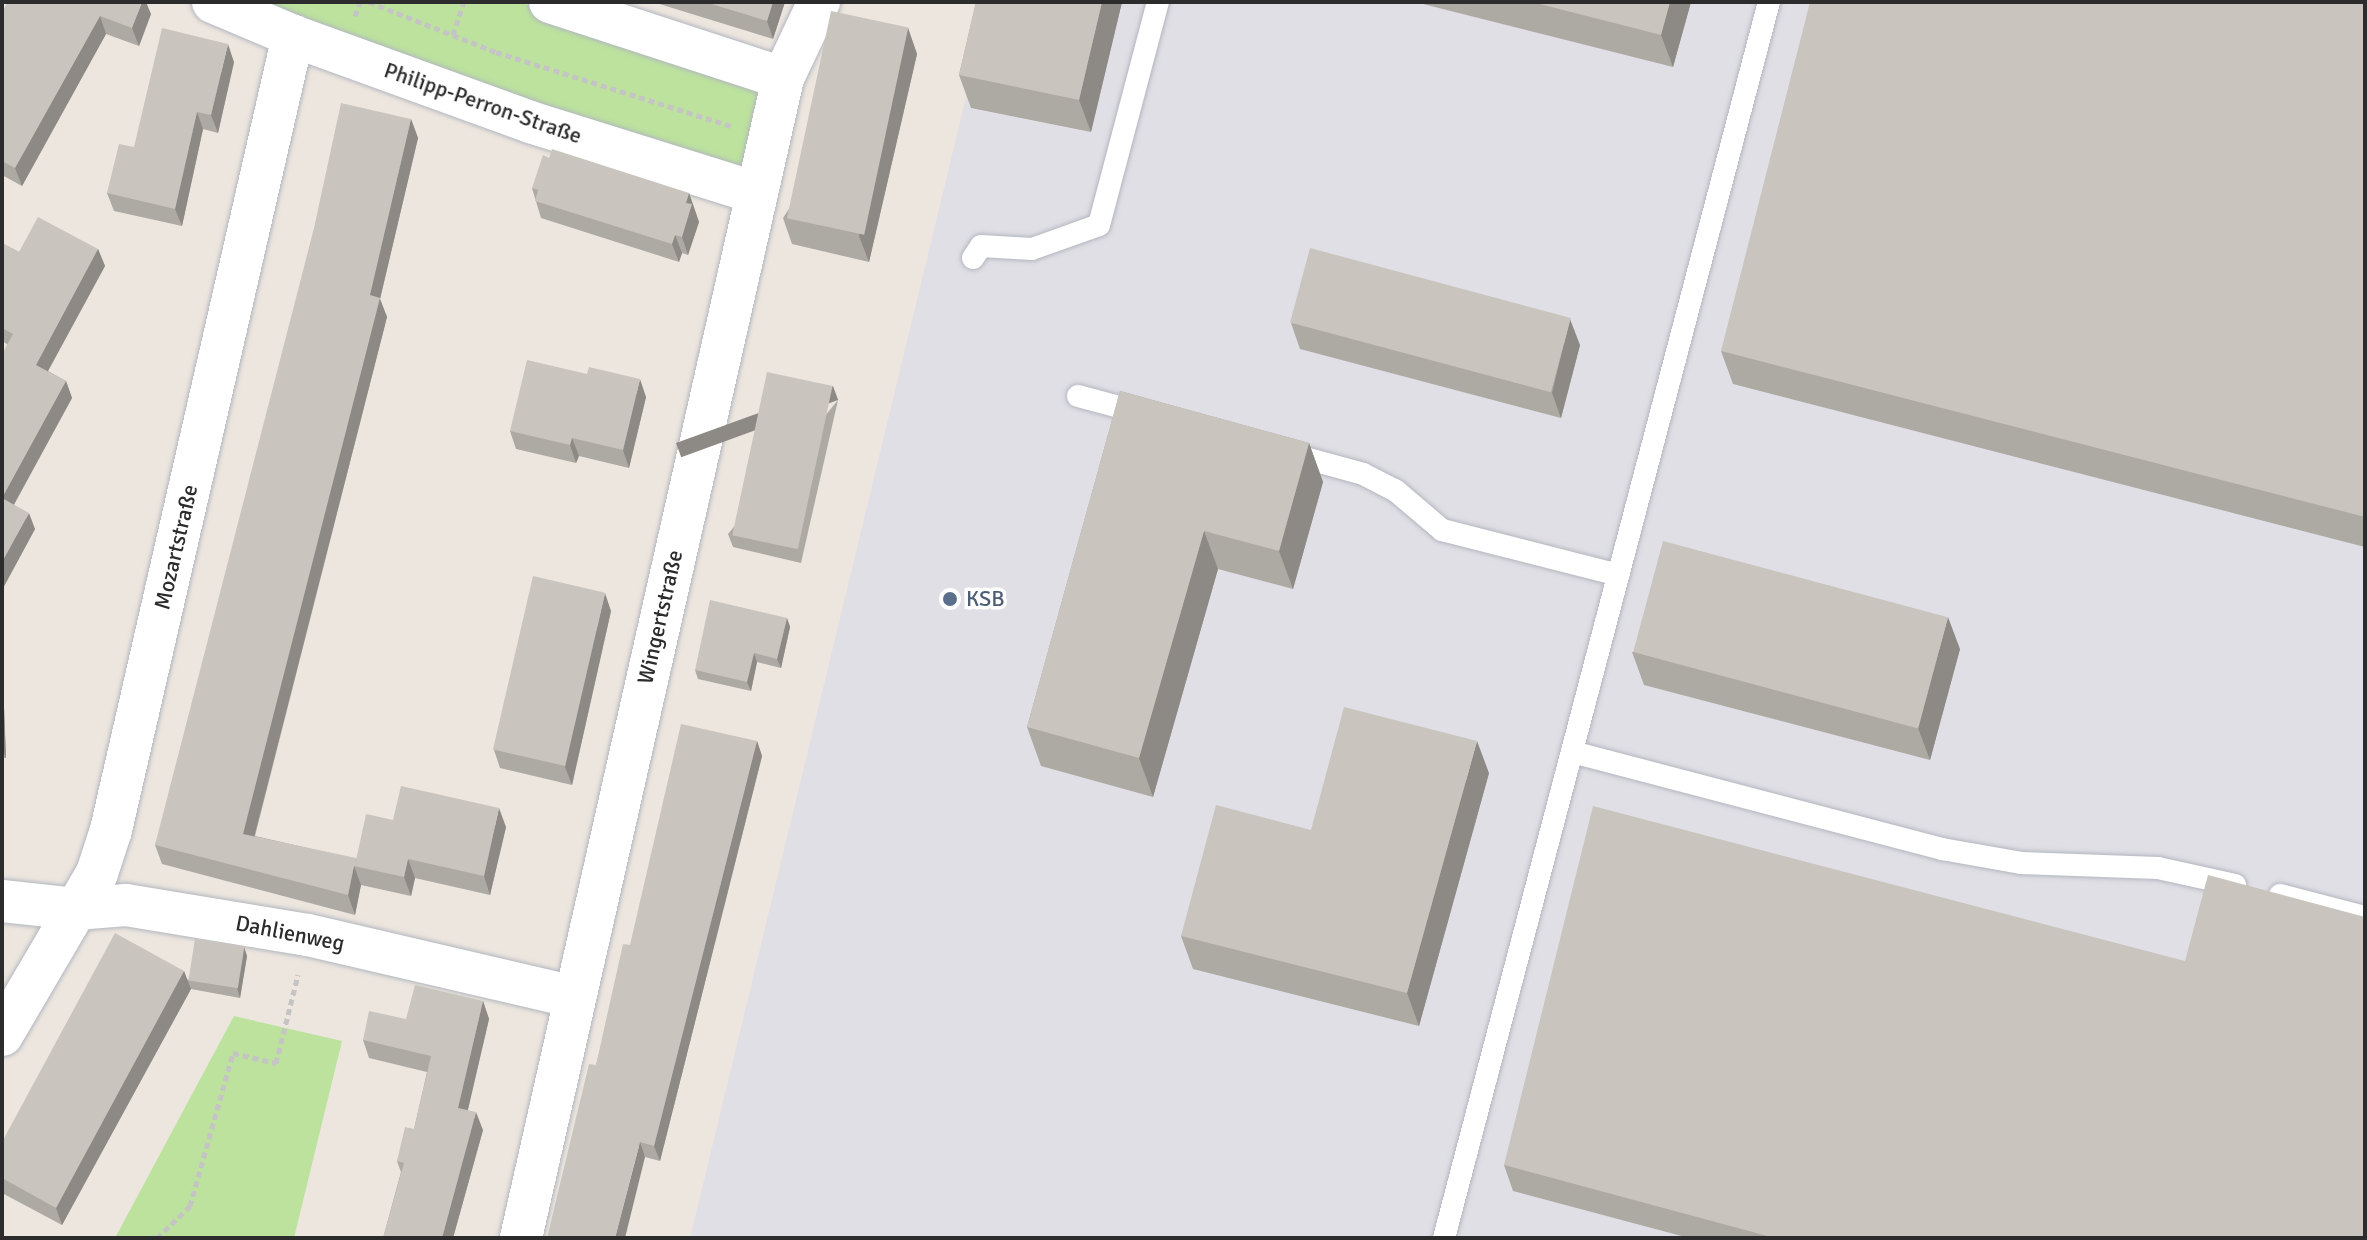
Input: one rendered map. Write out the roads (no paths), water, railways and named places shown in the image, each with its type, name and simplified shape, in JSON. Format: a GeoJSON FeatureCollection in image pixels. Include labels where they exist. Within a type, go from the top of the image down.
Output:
{"type":"FeatureCollection","features":[{"type":"Feature","properties":{"kind":"street","name":"Philipp-Perron-Straße"},"geometry":{"type":"LineString","coordinates":[[213,2],[293,36],[530,122],[756,193]]}},
{"type":"Feature","properties":{"kind":"street"},"geometry":{"type":"LineString","coordinates":[[550,2],[783,78]]}},
{"type":"Feature","properties":{"kind":"street","name":"Wingertstraße"},"geometry":{"type":"LineString","coordinates":[[521,1238],[783,78],[819,2]]}},
{"type":"Feature","properties":{"kind":"street","name":"Mozartstraße"},"geometry":{"type":"LineString","coordinates":[[2,1035],[97,873],[111,830],[293,36]]}},
{"type":"Feature","properties":{"kind":"street","name":"Dahlienweg"},"geometry":{"type":"LineString","coordinates":[[2,901],[76,909],[126,905],[308,935],[574,997]]}},
{"type":"Feature","properties":{"kind":"lane"},"geometry":{"type":"LineString","coordinates":[[973,258],[981,246],[1032,249],[1099,225],[1158,2]]}},
{"type":"Feature","properties":{"kind":"lane"},"geometry":{"type":"LineString","coordinates":[[1444,1238],[1769,2]]}},
{"type":"Feature","properties":{"kind":"lane"},"geometry":{"type":"LineString","coordinates":[[1078,396],[1168,420]]}},
{"type":"Feature","properties":{"kind":"lane"},"geometry":{"type":"LineString","coordinates":[[1258,445],[1363,474],[1395,490],[1442,530],[1618,575]]}},
{"type":"Feature","properties":{"kind":"lane"},"geometry":{"type":"LineString","coordinates":[[1572,752],[1942,849],[2021,863],[2158,868],[2365,917]]}},
{"type":"Feature","properties":{"kind":"place","name":"KSB"},"geometry":{"type":"Point","coordinates":[950,599]}}]}
